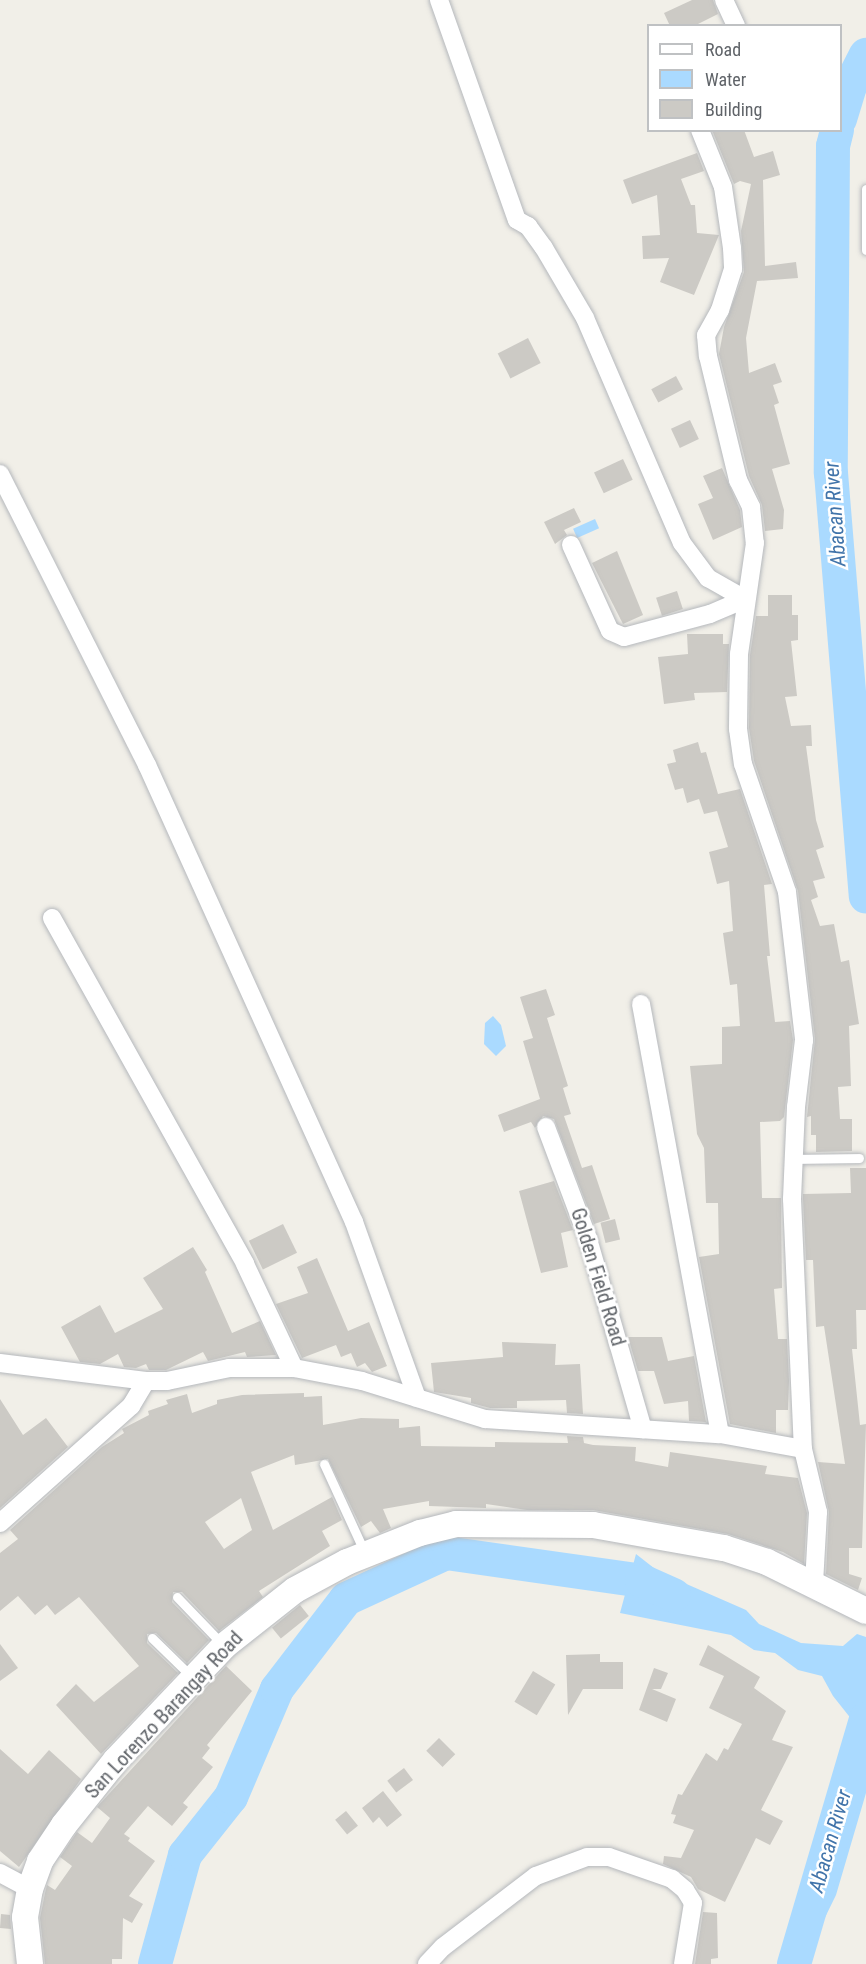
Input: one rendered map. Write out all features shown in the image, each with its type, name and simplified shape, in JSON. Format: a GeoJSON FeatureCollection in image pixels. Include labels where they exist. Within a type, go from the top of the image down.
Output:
{"type":"FeatureCollection","features":[{"type":"Feature","properties":{"kind":"street"},"geometry":{"type":"LineString","coordinates":[[439,0],[517,220],[528,226],[544,248],[585,318],[682,543],[708,578],[745,599]]}},
{"type":"Feature","properties":{"kind":"street"},"geometry":{"type":"LineString","coordinates":[[724,0],[735,24]]}},
{"type":"Feature","properties":{"kind":"street"},"geometry":{"type":"LineString","coordinates":[[701,132],[723,187],[731,226],[733,269],[720,310],[706,335],[715,392],[738,480],[752,507],[755,543],[745,599],[736,690],[743,764],[787,892],[804,1040],[794,1159],[803,1449],[818,1512],[814,1584]]}},
{"type":"Feature","properties":{"kind":"street"},"geometry":{"type":"LineString","coordinates":[[0,474],[147,765],[354,1222],[417,1398]]}},
{"type":"Feature","properties":{"kind":"street"},"geometry":{"type":"LineString","coordinates":[[571,545],[610,631],[624,637],[710,615],[745,599]]}},
{"type":"Feature","properties":{"kind":"street"},"geometry":{"type":"LineString","coordinates":[[52,918],[245,1264],[294,1368]]}},
{"type":"Feature","properties":{"kind":"street"},"geometry":{"type":"LineString","coordinates":[[641,1004],[720,1434]]}},
{"type":"Feature","properties":{"kind":"street","name":"Golden Field Road"},"geometry":{"type":"LineString","coordinates":[[546,1127],[588,1239],[643,1429]]}},
{"type":"Feature","properties":{"kind":"street"},"geometry":{"type":"LineString","coordinates":[[0,1363],[146,1381],[167,1381],[229,1368],[294,1368],[362,1381],[485,1419],[720,1434],[803,1449]]}},
{"type":"Feature","properties":{"kind":"street"},"geometry":{"type":"LineString","coordinates":[[0,1523],[131,1406],[146,1381]]}},
{"type":"Feature","properties":{"kind":"street","name":"San Lorenzo Barangay Road"},"geometry":{"type":"LineString","coordinates":[[30,1964],[25,1917],[30,1889],[40,1861],[64,1824],[116,1760],[224,1646],[295,1590],[366,1555],[420,1533],[456,1524],[593,1525],[724,1548],[814,1584],[858,1608]]}},
{"type":"Feature","properties":{"kind":"street"},"geometry":{"type":"LineString","coordinates":[[427,1964],[443,1947],[536,1876],[587,1857],[609,1857],[672,1879],[685,1890],[693,1903],[683,1964]]}},
{"type":"Feature","properties":{"kind":"street"},"geometry":{"type":"LineString","coordinates":[[0,1873],[30,1889]]}},
{"type":"Feature","properties":{"kind":"lane"},"geometry":{"type":"LineString","coordinates":[[866,189],[866,250]]}},
{"type":"Feature","properties":{"kind":"lane"},"geometry":{"type":"LineString","coordinates":[[794,1159],[859,1158]]}},
{"type":"Feature","properties":{"kind":"lane"},"geometry":{"type":"LineString","coordinates":[[324,1464],[366,1555]]}},
{"type":"Feature","properties":{"kind":"lane"},"geometry":{"type":"LineString","coordinates":[[177,1597],[224,1646]]}},
{"type":"Feature","properties":{"kind":"lane"},"geometry":{"type":"LineString","coordinates":[[152,1638],[194,1679]]}},
{"type":"Feature","properties":{"kind":"water"},"geometry":{"type":"Polygon","coordinates":[[[595,519],[599,528],[577,538],[573,529],[595,519]]]}},
{"type":"Feature","properties":{"kind":"water"},"geometry":{"type":"Polygon","coordinates":[[[493,1016],[501,1025],[506,1046],[496,1056],[484,1044],[485,1023],[493,1016]]]}},
{"type":"Feature","properties":{"kind":"water"},"geometry":{"type":"Polygon","coordinates":[[[636,1554],[659,1572],[746,1610],[759,1624],[801,1643],[843,1646],[857,1634],[866,1637],[866,1793],[836,1895],[813,1942],[810,1964],[785,1964],[834,1838],[841,1790],[860,1730],[833,1696],[822,1676],[798,1670],[775,1653],[754,1650],[731,1635],[620,1613],[636,1554]]]}},
{"type":"Feature","properties":{"kind":"building"},"geometry":{"type":"Polygon","coordinates":[[[692,0],[713,0],[718,14],[698,24],[669,24],[664,13],[692,0]]]}},
{"type":"Feature","properties":{"kind":"building"},"geometry":{"type":"Polygon","coordinates":[[[713,132],[745,132],[754,157],[773,151],[780,175],[763,180],[765,266],[796,262],[798,278],[757,281],[746,338],[749,373],[775,363],[782,382],[773,385],[779,403],[774,405],[790,464],[772,469],[784,510],[783,529],[765,531],[762,505],[749,476],[719,354],[724,327],[744,272],[741,231],[751,184],[740,181],[734,184],[713,132]]]}},
{"type":"Feature","properties":{"kind":"building"},"geometry":{"type":"Polygon","coordinates":[[[697,153],[704,171],[681,179],[691,205],[695,205],[697,233],[719,235],[694,295],[660,282],[669,258],[643,259],[642,236],[660,235],[657,195],[632,204],[623,180],[697,153]]]}},
{"type":"Feature","properties":{"kind":"building"},"geometry":{"type":"Polygon","coordinates":[[[528,338],[541,363],[510,378],[498,353],[528,338]]]}},
{"type":"Feature","properties":{"kind":"building"},"geometry":{"type":"Polygon","coordinates":[[[676,376],[683,389],[658,402],[651,389],[676,376]]]}},
{"type":"Feature","properties":{"kind":"building"},"geometry":{"type":"Polygon","coordinates":[[[690,420],[699,439],[680,448],[671,429],[690,420]]]}},
{"type":"Feature","properties":{"kind":"building"},"geometry":{"type":"Polygon","coordinates":[[[623,459],[633,480],[604,493],[594,473],[623,459]]]}},
{"type":"Feature","properties":{"kind":"building"},"geometry":{"type":"Polygon","coordinates":[[[722,468],[740,510],[742,527],[713,540],[698,504],[713,498],[703,476],[722,468]]]}},
{"type":"Feature","properties":{"kind":"building"},"geometry":{"type":"Polygon","coordinates":[[[574,508],[581,522],[564,530],[567,535],[555,544],[544,522],[574,508]]]}},
{"type":"Feature","properties":{"kind":"building"},"geometry":{"type":"Polygon","coordinates":[[[617,551],[643,615],[623,624],[592,563],[617,551]]]}},
{"type":"Feature","properties":{"kind":"building"},"geometry":{"type":"Polygon","coordinates":[[[677,591],[683,609],[662,616],[656,598],[677,591]]]}},
{"type":"Feature","properties":{"kind":"building"},"geometry":{"type":"Polygon","coordinates":[[[768,595],[792,595],[792,615],[798,615],[798,640],[791,641],[797,696],[785,697],[791,726],[811,725],[812,746],[806,746],[816,820],[824,847],[816,850],[825,878],[813,881],[818,897],[811,900],[820,926],[834,924],[841,962],[849,960],[859,1024],[849,1026],[851,1086],[838,1087],[840,1119],[852,1119],[852,1151],[816,1152],[816,1135],[811,1135],[811,1116],[807,1117],[815,1039],[798,891],[754,761],[749,728],[750,655],[756,616],[768,616],[768,595]]]}},
{"type":"Feature","properties":{"kind":"building"},"geometry":{"type":"Polygon","coordinates":[[[687,634],[723,634],[723,644],[729,644],[727,692],[694,693],[695,700],[664,704],[658,657],[688,654],[687,634]]]}},
{"type":"Feature","properties":{"kind":"building"},"geometry":{"type":"Polygon","coordinates":[[[698,742],[701,753],[706,752],[718,794],[740,789],[772,884],[764,885],[770,956],[767,956],[775,1022],[790,1021],[793,1040],[784,1117],[780,1121],[760,1122],[762,1198],[781,1198],[782,1288],[774,1289],[778,1339],[787,1339],[789,1381],[788,1410],[776,1410],[776,1433],[730,1424],[699,1257],[719,1254],[718,1203],[706,1203],[704,1148],[697,1134],[690,1066],[722,1064],[722,1027],[740,1026],[737,984],[730,985],[723,933],[733,931],[729,881],[717,884],[709,852],[728,847],[717,811],[704,814],[699,799],[687,803],[683,788],[675,790],[667,764],[676,762],[673,750],[698,742]]]}},
{"type":"Feature","properties":{"kind":"building"},"geometry":{"type":"Polygon","coordinates":[[[546,989],[555,1015],[547,1018],[568,1086],[563,1088],[571,1114],[564,1116],[582,1168],[592,1165],[610,1219],[594,1224],[554,1119],[543,1116],[535,1128],[531,1122],[504,1132],[498,1115],[540,1099],[523,1041],[533,1038],[520,997],[546,989]]]}},
{"type":"Feature","properties":{"kind":"building"},"geometry":{"type":"Polygon","coordinates":[[[850,1168],[866,1168],[866,1310],[856,1310],[857,1349],[852,1349],[860,1425],[866,1424],[862,1548],[849,1548],[849,1574],[862,1578],[858,1590],[826,1574],[829,1512],[818,1462],[845,1464],[824,1326],[816,1327],[813,1260],[806,1260],[803,1199],[803,1194],[851,1193],[850,1168]]]}},
{"type":"Feature","properties":{"kind":"building"},"geometry":{"type":"Polygon","coordinates":[[[554,1181],[573,1230],[561,1233],[568,1267],[541,1273],[519,1191],[554,1181]]]}},
{"type":"Feature","properties":{"kind":"building"},"geometry":{"type":"Polygon","coordinates":[[[615,1219],[620,1239],[606,1243],[600,1223],[615,1219]]]}},
{"type":"Feature","properties":{"kind":"building"},"geometry":{"type":"Polygon","coordinates":[[[283,1224],[297,1253],[263,1269],[249,1241],[283,1224]]]}},
{"type":"Feature","properties":{"kind":"building"},"geometry":{"type":"Polygon","coordinates":[[[193,1247],[207,1270],[205,1272],[232,1333],[260,1321],[276,1355],[247,1357],[245,1352],[208,1361],[203,1352],[166,1370],[149,1370],[146,1364],[136,1368],[124,1367],[118,1354],[100,1364],[80,1362],[61,1327],[100,1305],[115,1333],[163,1309],[143,1278],[193,1247]]]}},
{"type":"Feature","properties":{"kind":"building"},"geometry":{"type":"Polygon","coordinates":[[[317,1258],[348,1331],[369,1322],[387,1366],[372,1372],[365,1363],[357,1367],[351,1353],[341,1357],[336,1345],[302,1358],[276,1304],[308,1293],[297,1267],[317,1258]]]}},
{"type":"Feature","properties":{"kind":"building"},"geometry":{"type":"Polygon","coordinates":[[[628,1337],[662,1337],[668,1361],[694,1356],[706,1422],[689,1421],[688,1401],[664,1404],[654,1371],[638,1371],[628,1337]]]}},
{"type":"Feature","properties":{"kind":"building"},"geometry":{"type":"Polygon","coordinates":[[[502,1342],[556,1344],[555,1365],[580,1364],[583,1414],[567,1413],[566,1400],[517,1401],[517,1408],[490,1408],[471,1403],[471,1398],[434,1392],[431,1363],[503,1357],[502,1342]]]}},
{"type":"Feature","properties":{"kind":"building"},"geometry":{"type":"Polygon","coordinates":[[[304,1393],[304,1397],[322,1396],[323,1425],[361,1418],[399,1419],[399,1428],[420,1426],[421,1446],[495,1447],[495,1442],[568,1443],[567,1436],[583,1437],[584,1443],[593,1445],[636,1447],[635,1461],[668,1467],[670,1452],[767,1466],[765,1474],[798,1478],[807,1513],[804,1564],[783,1552],[728,1534],[593,1510],[527,1510],[486,1504],[486,1508],[429,1506],[429,1501],[383,1509],[391,1528],[380,1533],[371,1521],[361,1527],[328,1459],[295,1465],[294,1455],[251,1472],[273,1530],[332,1497],[342,1520],[322,1531],[330,1546],[259,1591],[263,1597],[219,1631],[182,1592],[173,1592],[172,1602],[209,1640],[187,1663],[156,1633],[147,1634],[147,1643],[178,1673],[101,1754],[56,1705],[76,1684],[94,1702],[139,1666],[79,1597],[55,1615],[47,1605],[35,1615],[18,1596],[0,1611],[0,1553],[18,1539],[10,1530],[102,1447],[124,1433],[122,1429],[149,1415],[148,1411],[168,1404],[166,1400],[187,1394],[192,1413],[217,1404],[217,1400],[242,1395],[304,1393]],[[241,1498],[205,1522],[224,1549],[252,1530],[241,1498]]]}},
{"type":"Feature","properties":{"kind":"building"},"geometry":{"type":"Polygon","coordinates":[[[0,1399],[23,1435],[46,1418],[68,1447],[0,1508],[0,1399]]]}},
{"type":"Feature","properties":{"kind":"building"},"geometry":{"type":"Polygon","coordinates":[[[300,1605],[309,1616],[281,1639],[272,1628],[300,1605]]]}},
{"type":"Feature","properties":{"kind":"building"},"geometry":{"type":"Polygon","coordinates":[[[0,1644],[18,1668],[0,1681],[0,1644]]]}},
{"type":"Feature","properties":{"kind":"building"},"geometry":{"type":"Polygon","coordinates":[[[708,1645],[760,1677],[754,1688],[786,1711],[772,1740],[793,1747],[761,1810],[783,1821],[770,1845],[756,1838],[725,1902],[698,1889],[691,1877],[663,1864],[664,1856],[681,1858],[694,1830],[673,1823],[676,1815],[671,1814],[678,1794],[682,1795],[706,1753],[717,1761],[724,1748],[728,1750],[742,1724],[709,1708],[724,1676],[699,1665],[708,1645]]]}},
{"type":"Feature","properties":{"kind":"building"},"geometry":{"type":"Polygon","coordinates":[[[600,1654],[600,1662],[623,1662],[623,1689],[583,1689],[568,1715],[566,1655],[600,1654]]]}},
{"type":"Feature","properties":{"kind":"building"},"geometry":{"type":"Polygon","coordinates":[[[226,1666],[252,1691],[207,1745],[210,1748],[202,1758],[213,1767],[183,1803],[188,1807],[172,1826],[148,1806],[124,1834],[130,1838],[128,1841],[155,1861],[129,1896],[143,1904],[132,1923],[123,1918],[122,1959],[112,1959],[112,1964],[45,1964],[40,1918],[47,1885],[55,1890],[72,1866],[60,1857],[77,1832],[92,1843],[110,1818],[97,1807],[226,1666]]]}},
{"type":"Feature","properties":{"kind":"building"},"geometry":{"type":"Polygon","coordinates":[[[654,1668],[668,1673],[661,1689],[652,1689],[676,1699],[667,1722],[639,1710],[654,1668]]]}},
{"type":"Feature","properties":{"kind":"building"},"geometry":{"type":"Polygon","coordinates":[[[533,1671],[555,1684],[537,1715],[514,1702],[533,1671]]]}},
{"type":"Feature","properties":{"kind":"building"},"geometry":{"type":"Polygon","coordinates":[[[439,1738],[455,1754],[443,1767],[426,1751],[439,1738]]]}},
{"type":"Feature","properties":{"kind":"building"},"geometry":{"type":"Polygon","coordinates":[[[0,1749],[28,1774],[49,1750],[81,1779],[19,1867],[0,1851],[0,1749]]]}},
{"type":"Feature","properties":{"kind":"building"},"geometry":{"type":"Polygon","coordinates":[[[404,1768],[413,1780],[396,1793],[387,1781],[404,1768]]]}},
{"type":"Feature","properties":{"kind":"building"},"geometry":{"type":"Polygon","coordinates":[[[383,1791],[402,1815],[387,1827],[379,1817],[373,1823],[362,1808],[383,1791]]]}},
{"type":"Feature","properties":{"kind":"building"},"geometry":{"type":"Polygon","coordinates":[[[346,1811],[358,1826],[347,1835],[335,1820],[346,1811]]]}},
{"type":"Feature","properties":{"kind":"building"},"geometry":{"type":"Polygon","coordinates":[[[703,1912],[717,1913],[718,1958],[711,1959],[711,1964],[695,1964],[703,1912]]]}},
{"type":"Feature","properties":{"kind":"building"},"geometry":{"type":"Polygon","coordinates":[[[1,1914],[10,1915],[11,1929],[0,1928],[1,1914]]]}},
{"type":"Feature","properties":{"kind":"waterway","name":"Abacan River"},"geometry":{"type":"LineString","coordinates":[[842,112],[850,86],[866,55]]}},
{"type":"Feature","properties":{"kind":"waterway","name":"Abacan River"},"geometry":{"type":"LineString","coordinates":[[836,132],[833,146],[831,473],[866,897]]}},
{"type":"Feature","properties":{"kind":"waterway"},"geometry":{"type":"LineString","coordinates":[[155,1964],[185,1855],[231,1797],[277,1689],[346,1599],[446,1553],[642,1581],[674,1595]]}},
{"type":"Feature","properties":{"kind":"waterway","name":"Abacan River"},"geometry":{"type":"LineString","coordinates":[[794,1964],[866,1719]]}}]}
